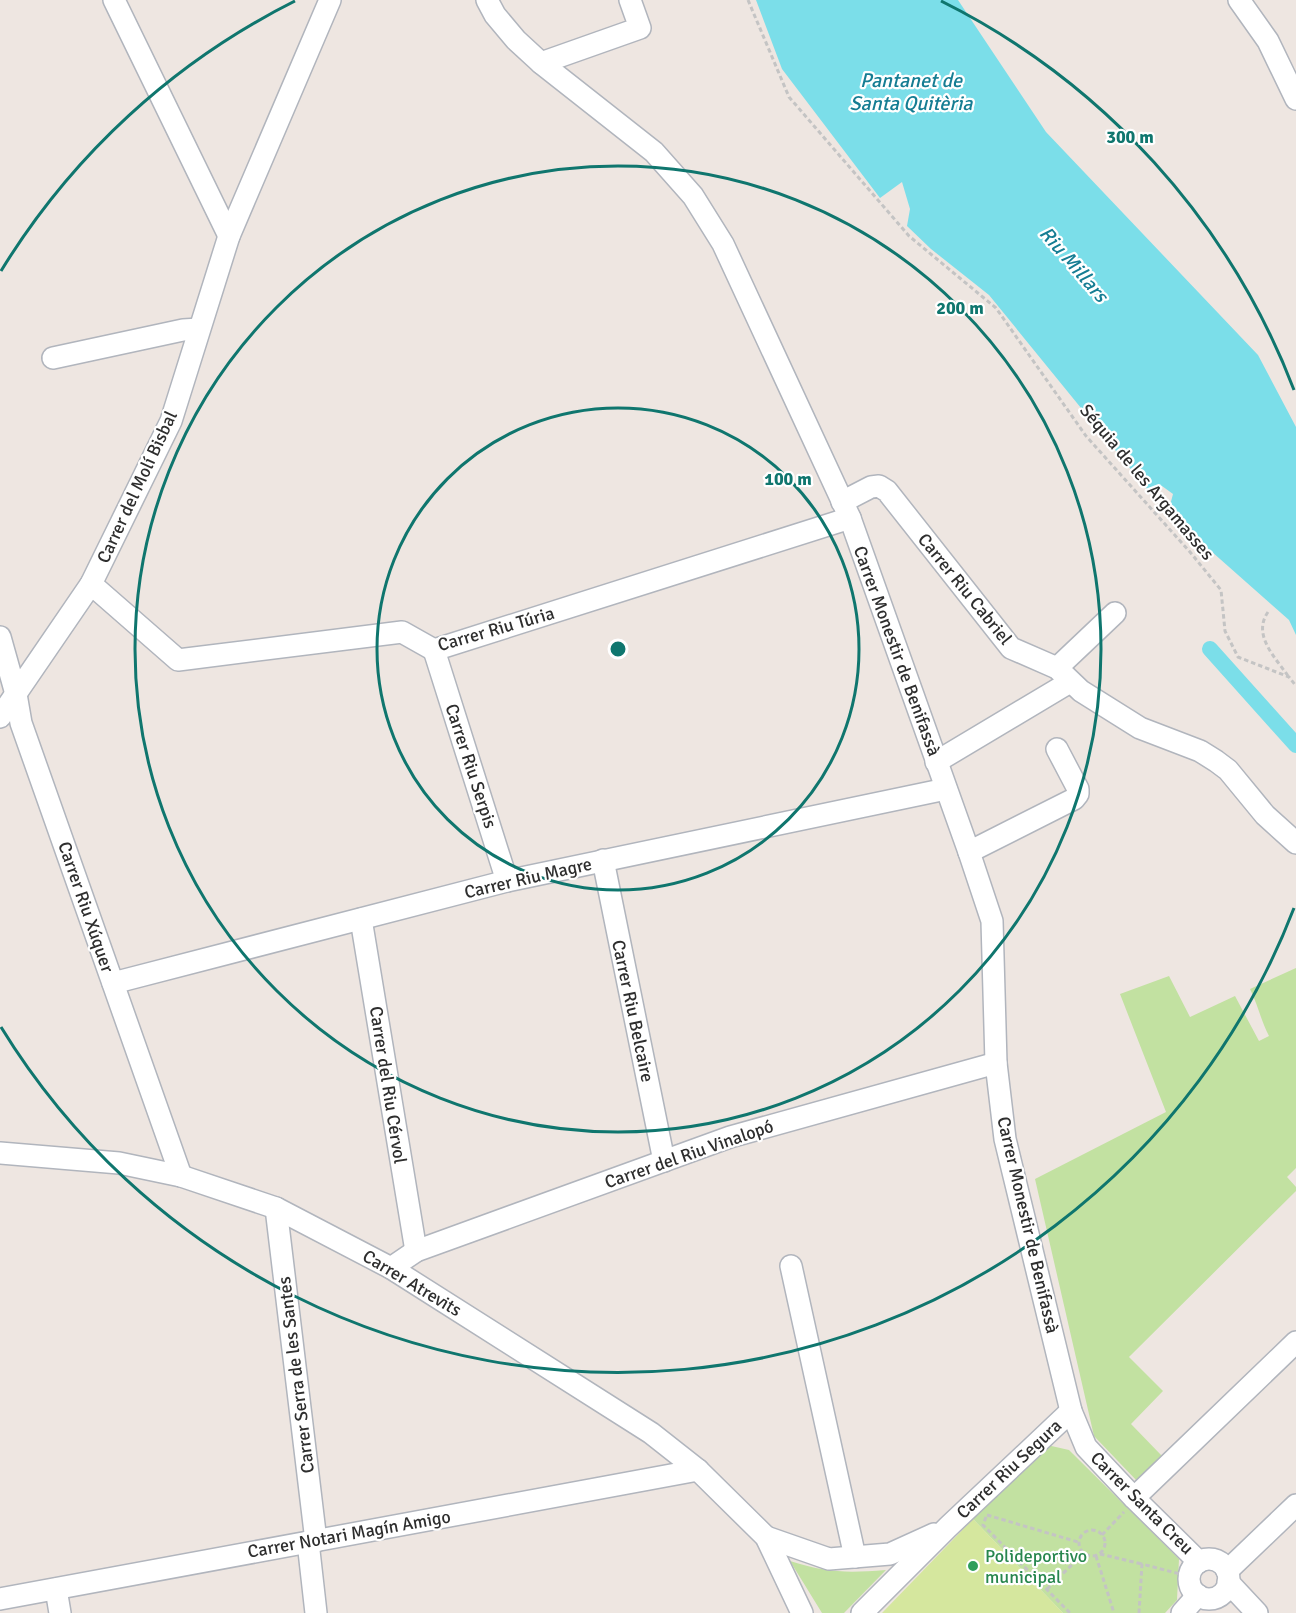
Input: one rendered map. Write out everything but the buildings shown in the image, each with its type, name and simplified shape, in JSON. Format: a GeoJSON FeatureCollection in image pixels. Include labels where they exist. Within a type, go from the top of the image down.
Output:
{"type":"FeatureCollection","features":[{"type":"Feature","properties":{"kind":"street"},"geometry":{"type":"LineString","coordinates":[[114,0],[229,236]]}},
{"type":"Feature","properties":{"kind":"street","name":"Carrer del Molí Bisbal"},"geometry":{"type":"LineString","coordinates":[[0,717],[91,584],[171,421],[229,236],[330,0]]}},
{"type":"Feature","properties":{"kind":"street","name":"Carrer Monestir de Benifassà"},"geometry":{"type":"LineString","coordinates":[[487,0],[495,15],[516,40],[541,63],[654,152],[693,196],[723,244],[846,510],[992,921],[996,1063],[1005,1139],[1071,1412]]}},
{"type":"Feature","properties":{"kind":"street"},"geometry":{"type":"LineString","coordinates":[[541,63],[640,28],[630,0]]}},
{"type":"Feature","properties":{"kind":"street"},"geometry":{"type":"LineString","coordinates":[[1239,0],[1268,41],[1296,99]]}},
{"type":"Feature","properties":{"kind":"street"},"geometry":{"type":"LineString","coordinates":[[53,358],[183,330],[199,329]]}},
{"type":"Feature","properties":{"kind":"street","name":"Carrer Riu Cabriel"},"geometry":{"type":"LineString","coordinates":[[846,510],[871,487],[879,486],[887,492],[1004,641],[1019,653],[1063,675],[1140,728],[1200,751],[1216,760],[1228,770],[1265,815],[1296,843]]}},
{"type":"Feature","properties":{"kind":"street","name":"Carrer Riu Túria"},"geometry":{"type":"LineString","coordinates":[[91,584],[178,660],[402,632],[434,650],[846,510]]}},
{"type":"Feature","properties":{"kind":"street"},"geometry":{"type":"LineString","coordinates":[[936,762],[1063,675],[1115,613]]}},
{"type":"Feature","properties":{"kind":"street","name":"Carrer Riu Xúquer"},"geometry":{"type":"LineString","coordinates":[[0,637],[16,694],[21,723],[181,1176]]}},
{"type":"Feature","properties":{"kind":"street","name":"Carrer Riu Serpis"},"geometry":{"type":"LineString","coordinates":[[434,650],[507,881]]}},
{"type":"Feature","properties":{"kind":"street"},"geometry":{"type":"LineString","coordinates":[[969,852],[1078,794],[1078,789],[1057,749]]}},
{"type":"Feature","properties":{"kind":"street","name":"Carrer Riu Magre"},"geometry":{"type":"LineString","coordinates":[[113,983],[507,881],[946,789]]}},
{"type":"Feature","properties":{"kind":"street","name":"Carrer Riu Belcaire"},"geometry":{"type":"LineString","coordinates":[[603,860],[664,1161]]}},
{"type":"Feature","properties":{"kind":"street","name":"Carrer del Riu Cérvol"},"geometry":{"type":"LineString","coordinates":[[361,920],[416,1251]]}},
{"type":"Feature","properties":{"kind":"street","name":"Carrer del Riu Vinalopó"},"geometry":{"type":"LineString","coordinates":[[391,1268],[416,1251],[730,1137],[996,1063]]}},
{"type":"Feature","properties":{"kind":"street","name":"Carrer Atrevits"},"geometry":{"type":"LineString","coordinates":[[0,1153],[119,1163],[181,1176],[276,1208],[391,1268],[651,1433],[698,1470],[766,1537]]}},
{"type":"Feature","properties":{"kind":"street","name":"Carrer Serra de les Santes"},"geometry":{"type":"LineString","coordinates":[[276,1208],[312,1541],[316,1613]]}},
{"type":"Feature","properties":{"kind":"street"},"geometry":{"type":"LineString","coordinates":[[791,1266],[855,1557]]}},
{"type":"Feature","properties":{"kind":"street"},"geometry":{"type":"LineString","coordinates":[[1135,1499],[1296,1342]]}},
{"type":"Feature","properties":{"kind":"street","name":"Carrer Santa Creu"},"geometry":{"type":"LineString","coordinates":[[1071,1412],[1086,1447],[1199,1562]]}},
{"type":"Feature","properties":{"kind":"street","name":"Carrer Riu Segura"},"geometry":{"type":"LineString","coordinates":[[862,1613],[948,1527],[979,1510],[1071,1412]]}},
{"type":"Feature","properties":{"kind":"street","name":"Carrer Notari Magín Amigo"},"geometry":{"type":"LineString","coordinates":[[0,1599],[698,1470]]}},
{"type":"Feature","properties":{"kind":"street"},"geometry":{"type":"LineString","coordinates":[[1257,1613],[1228,1576],[1222,1564],[1207,1559],[1199,1562],[1191,1570],[1189,1576],[1191,1587],[1198,1595],[1210,1599],[1219,1596],[1225,1590],[1228,1576],[1296,1505]]}},
{"type":"Feature","properties":{"kind":"street"},"geometry":{"type":"LineString","coordinates":[[766,1537],[829,1559],[890,1554],[948,1527]]}},
{"type":"Feature","properties":{"kind":"street"},"geometry":{"type":"LineString","coordinates":[[766,1537],[802,1613]]}},
{"type":"Feature","properties":{"kind":"street"},"geometry":{"type":"LineString","coordinates":[[890,1554],[897,1577]]}},
{"type":"Feature","properties":{"kind":"street"},"geometry":{"type":"LineString","coordinates":[[56,1589],[60,1613]]}},
{"type":"Feature","properties":{"kind":"street"},"geometry":{"type":"LineString","coordinates":[[1182,1613],[1198,1595]]}},
{"type":"Feature","properties":{"kind":"path","name":"Séquia de les Argamasses"},"geometry":{"type":"LineString","coordinates":[[748,0],[789,97],[909,236],[996,308],[1086,436],[1221,590],[1225,631],[1238,657],[1289,677]]}},
{"type":"Feature","properties":{"kind":"path"},"geometry":{"type":"LineString","coordinates":[[1268,612],[1261,629],[1262,638],[1296,686]]}},
{"type":"Feature","properties":{"kind":"path"},"geometry":{"type":"LineString","coordinates":[[1102,1535],[1135,1499]]}},
{"type":"Feature","properties":{"kind":"path"},"geometry":{"type":"LineString","coordinates":[[979,1510],[1078,1542]]}},
{"type":"Feature","properties":{"kind":"path"},"geometry":{"type":"LineString","coordinates":[[979,1510],[983,1525],[1070,1613]]}},
{"type":"Feature","properties":{"kind":"path"},"geometry":{"type":"LineString","coordinates":[[1098,1555],[1105,1546],[1102,1535],[1094,1530],[1080,1536],[1078,1542],[1080,1550],[1087,1556],[1098,1555],[1180,1574]]}},
{"type":"Feature","properties":{"kind":"path"},"geometry":{"type":"LineString","coordinates":[[1047,1589],[1083,1554]]}},
{"type":"Feature","properties":{"kind":"path"},"geometry":{"type":"LineString","coordinates":[[1098,1555],[1114,1613]]}},
{"type":"Feature","properties":{"kind":"path"},"geometry":{"type":"LineString","coordinates":[[1139,1613],[1142,1564]]}},
{"type":"Feature","properties":{"kind":"green space"},"geometry":{"type":"Polygon","coordinates":[[[1296,968],[1296,1168],[1287,1177],[1296,1187],[1296,1191],[1129,1357],[1163,1391],[1131,1424],[1162,1456],[1137,1481],[1094,1436],[1035,1179],[1166,1112],[1120,994],[1169,976],[1190,1017],[1235,996],[1259,1041],[1269,1036],[1250,989],[1296,968]]]}},
{"type":"Feature","properties":{"kind":"green space"},"geometry":{"type":"Polygon","coordinates":[[[1047,1445],[1069,1450],[1179,1559],[1177,1600],[1165,1613],[1063,1613],[973,1519],[1047,1445]]]}},
{"type":"Feature","properties":{"kind":"green space","name":"Polideportivo municipal"},"geometry":{"type":"Polygon","coordinates":[[[973,1519],[1063,1613],[882,1613],[973,1519]]]}},
{"type":"Feature","properties":{"kind":"green space"},"geometry":{"type":"Polygon","coordinates":[[[790,1561],[838,1571],[886,1570],[844,1613],[822,1613],[790,1561]]]}},
{"type":"Feature","properties":{"kind":"water","name":"Pantanet de Santa Quitèria"},"geometry":{"type":"Polygon","coordinates":[[[756,0],[958,0],[1046,132],[1258,355],[1296,427],[1296,635],[1289,620],[1168,513],[1173,494],[1162,486],[1147,489],[989,295],[931,249],[907,226],[910,209],[902,182],[880,198],[782,69],[756,0]]]}},
{"type":"Feature","properties":{"kind":"waterway"},"geometry":{"type":"LineString","coordinates":[[1210,649],[1296,745]]}},
{"type":"Feature","properties":{"kind":"place","name":"Polideportivo municipal"},"geometry":{"type":"Point","coordinates":[973,1566]}},
{"type":"Feature","properties":{"kind":"water label","name":"Riu Millars"},"geometry":{"type":"Point","coordinates":[1074,264]}}]}
